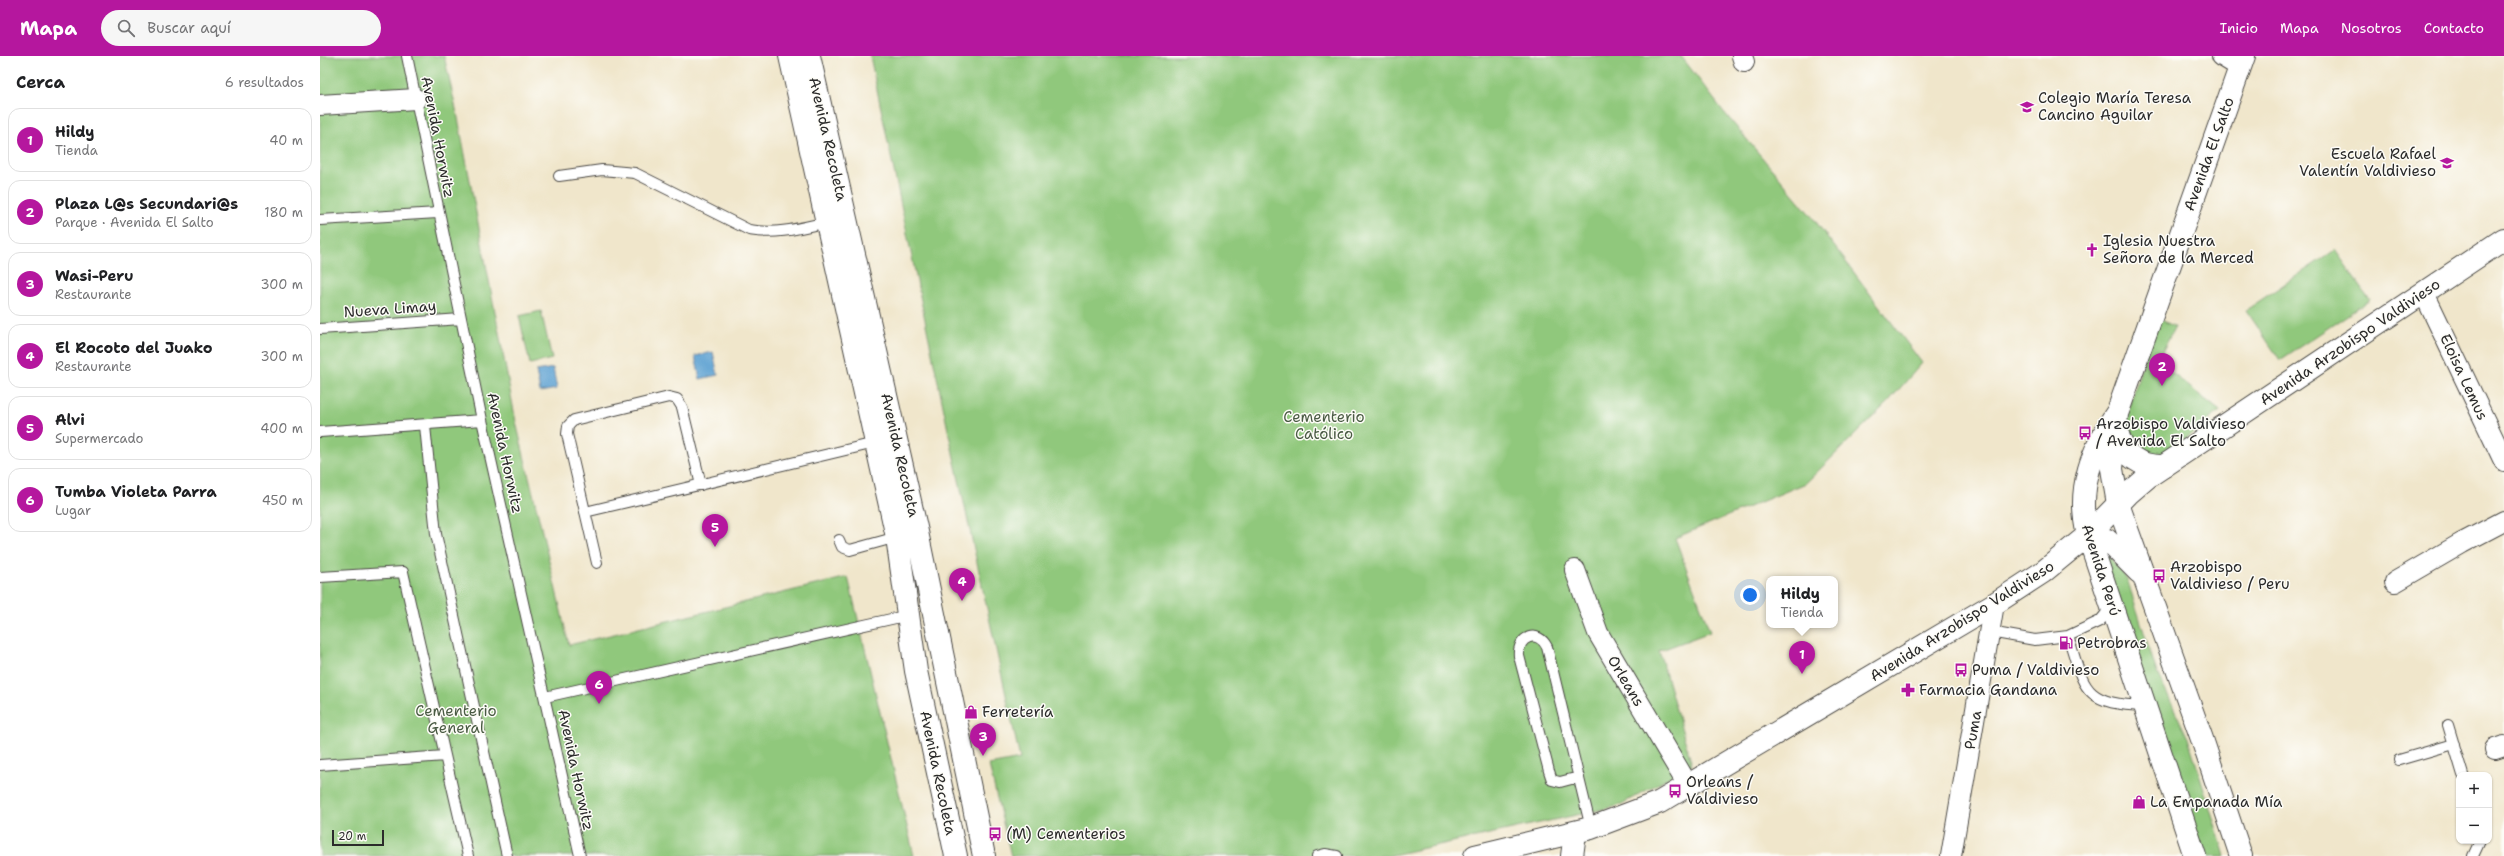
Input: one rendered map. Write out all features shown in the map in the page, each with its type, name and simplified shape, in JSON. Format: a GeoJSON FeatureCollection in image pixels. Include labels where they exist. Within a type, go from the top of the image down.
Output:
{"type":"FeatureCollection","features":[{"type":"Feature","properties":{"kind":"main road","name":"Avenida Recoleta"},"geometry":{"type":"LineString","coordinates":[[790,56],[897,537],[922,700],[956,856]]}},
{"type":"Feature","properties":{"kind":"main road","name":"Avenida Recoleta"},"geometry":{"type":"LineString","coordinates":[[809,56],[917,532],[984,856]]}},
{"type":"Feature","properties":{"kind":"main road","name":"Avenida El Salto"},"geometry":{"type":"LineString","coordinates":[[2117,421],[2235,60]]}},
{"type":"Feature","properties":{"kind":"main road","name":"Avenida Arzobispo Valdivieso"},"geometry":{"type":"LineString","coordinates":[[1475,856],[1583,831],[1642,810],[1689,787],[1994,604],[2043,572],[2088,535],[2138,485],[2164,466],[2504,239]]}},
{"type":"Feature","properties":{"kind":"main road"},"geometry":{"type":"LineString","coordinates":[[2117,421],[2125,452],[2132,459],[2142,464],[2164,466]]}},
{"type":"Feature","properties":{"kind":"main road"},"geometry":{"type":"LineString","coordinates":[[2117,421],[2112,470],[2118,504],[2147,581],[2241,856]]}},
{"type":"Feature","properties":{"kind":"main road","name":"Avenida Perú"},"geometry":{"type":"LineString","coordinates":[[2117,421],[2102,434],[2088,469],[2083,505],[2088,535],[2195,856]]}},
{"type":"Feature","properties":{"kind":"main road"},"geometry":{"type":"LineString","coordinates":[[2088,535],[2103,538],[2113,545],[2147,581]]}},
{"type":"Feature","properties":{"kind":"main road"},"geometry":{"type":"LineString","coordinates":[[1572,856],[1583,831]]}},
{"type":"Feature","properties":{"kind":"street"},"geometry":{"type":"LineString","coordinates":[[320,105],[416,99]]}},
{"type":"Feature","properties":{"kind":"street","name":"Eloisa Lemus"},"geometry":{"type":"LineString","coordinates":[[2424,292],[2504,462]]}},
{"type":"Feature","properties":{"kind":"street"},"geometry":{"type":"LineString","coordinates":[[2395,582],[2462,543],[2504,521]]}},
{"type":"Feature","properties":{"kind":"street","name":"Orleans"},"geometry":{"type":"LineString","coordinates":[[1575,570],[1598,633],[1689,787]]}},
{"type":"Feature","properties":{"kind":"street","name":"Puma"},"geometry":{"type":"LineString","coordinates":[[1951,856],[1994,604]]}},
{"type":"Feature","properties":{"kind":"lane","name":"Avenida Horwitz"},"geometry":{"type":"LineString","coordinates":[[407,56],[438,213],[482,420],[580,856]]}},
{"type":"Feature","properties":{"kind":"lane"},"geometry":{"type":"LineString","coordinates":[[559,176],[602,170],[635,172],[749,230],[766,233],[783,232],[827,222]]}},
{"type":"Feature","properties":{"kind":"lane"},"geometry":{"type":"LineString","coordinates":[[320,220],[438,213]]}},
{"type":"Feature","properties":{"kind":"lane","name":"Nueva Limay"},"geometry":{"type":"LineString","coordinates":[[320,329],[461,319]]}},
{"type":"Feature","properties":{"kind":"lane"},"geometry":{"type":"LineString","coordinates":[[597,563],[567,434],[568,426],[574,420],[669,397],[677,399],[682,407],[701,485]]}},
{"type":"Feature","properties":{"kind":"lane"},"geometry":{"type":"LineString","coordinates":[[320,432],[425,426],[482,420]]}},
{"type":"Feature","properties":{"kind":"lane"},"geometry":{"type":"LineString","coordinates":[[425,426],[436,534],[507,856]]}},
{"type":"Feature","properties":{"kind":"lane"},"geometry":{"type":"LineString","coordinates":[[585,512],[875,443]]}},
{"type":"Feature","properties":{"kind":"lane"},"geometry":{"type":"LineString","coordinates":[[839,540],[842,547],[850,550],[897,537]]}},
{"type":"Feature","properties":{"kind":"lane"},"geometry":{"type":"LineString","coordinates":[[320,577],[404,572],[468,856]]}},
{"type":"Feature","properties":{"kind":"lane"},"geometry":{"type":"LineString","coordinates":[[1990,632],[2035,640],[2068,636],[2100,621],[2112,606]]}},
{"type":"Feature","properties":{"kind":"lane"},"geometry":{"type":"LineString","coordinates":[[545,697],[909,615]]}},
{"type":"Feature","properties":{"kind":"lane"},"geometry":{"type":"LineString","coordinates":[[1579,777],[1560,782],[1552,780],[1519,652],[1522,641],[1528,636],[1536,636],[1543,640],[1547,648],[1579,777],[1583,831]]}},
{"type":"Feature","properties":{"kind":"lane"},"geometry":{"type":"LineString","coordinates":[[2068,636],[2084,685],[2091,694],[2105,701],[2127,706],[2145,706]]}},
{"type":"Feature","properties":{"kind":"lane"},"geometry":{"type":"LineString","coordinates":[[2448,725],[2462,772]]}},
{"type":"Feature","properties":{"kind":"lane"},"geometry":{"type":"LineString","coordinates":[[2399,760],[2454,744]]}},
{"type":"Feature","properties":{"kind":"lane"},"geometry":{"type":"LineString","coordinates":[[320,765],[445,756]]}},
{"type":"Feature","properties":{"kind":"lane"},"geometry":{"type":"LineString","coordinates":[[2473,856],[2479,844]]}},
{"type":"Feature","properties":{"kind":"lane"},"geometry":{"type":"LineString","coordinates":[[1317,856],[1325,854],[1337,856]]}},
{"type":"Feature","properties":{"kind":"green space","name":"Cementerio General"},"geometry":{"type":"Polygon","coordinates":[[[320,56],[444,56],[458,118],[516,422],[569,645],[848,577],[914,856],[320,856],[320,56]]]}},
{"type":"Feature","properties":{"kind":"green space","name":"Cementerio Católico"},"geometry":{"type":"Polygon","coordinates":[[[870,56],[1681,56],[1723,111],[1813,218],[1922,363],[1887,403],[1806,483],[1675,538],[1710,632],[1659,651],[1692,765],[1618,806],[1388,856],[1011,856],[989,765],[1020,759],[948,430],[870,56]]]}},
{"type":"Feature","properties":{"kind":"green space"},"geometry":{"type":"Polygon","coordinates":[[[2335,250],[2370,300],[2280,360],[2246,310],[2335,250]]]}},
{"type":"Feature","properties":{"kind":"green space"},"geometry":{"type":"Polygon","coordinates":[[[541,311],[552,359],[530,364],[519,316],[541,311]]]}},
{"type":"Feature","properties":{"kind":"green space"},"geometry":{"type":"Polygon","coordinates":[[[2156,317],[2175,327],[2162,352],[2168,358],[2163,366],[2220,411],[2164,457],[2141,454],[2122,434],[2156,317]]]}},
{"type":"Feature","properties":{"kind":"green space"},"geometry":{"type":"Polygon","coordinates":[[[2098,550],[2108,555],[2127,579],[2157,673],[2188,738],[2225,856],[2199,856],[2098,550]]]}},
{"type":"Feature","properties":{"kind":"water"},"geometry":{"type":"Polygon","coordinates":[[[713,352],[718,375],[700,379],[695,356],[713,352]]]}},
{"type":"Feature","properties":{"kind":"water"},"geometry":{"type":"Polygon","coordinates":[[[553,368],[557,389],[540,392],[536,371],[553,368]]]}},
{"type":"Feature","properties":{"kind":"place","name":"Colegio María Teresa Cancino Aguilar"},"geometry":{"type":"Point","coordinates":[2027,107]}},
{"type":"Feature","properties":{"kind":"place","name":"Escuela Rafael Valentín Valdivieso"},"geometry":{"type":"Point","coordinates":[2447,163]}},
{"type":"Feature","properties":{"kind":"place","name":"Iglesia Nuestra Señora de la Merced"},"geometry":{"type":"Point","coordinates":[2092,250]}},
{"type":"Feature","properties":{"kind":"place","name":"Plaza L@s Secundari@s"},"geometry":{"type":"Point","coordinates":[2162,386]}},
{"type":"Feature","properties":{"kind":"place","name":"Arzobispo Valdivieso / Avenida El Salto"},"geometry":{"type":"Point","coordinates":[2085,433]}},
{"type":"Feature","properties":{"kind":"place","name":"Alvi"},"geometry":{"type":"Point","coordinates":[715,547]}},
{"type":"Feature","properties":{"kind":"place","name":"Arzobispo Valdivieso / Peru"},"geometry":{"type":"Point","coordinates":[2159,576]}},
{"type":"Feature","properties":{"kind":"place","name":"El Rocoto del Juako"},"geometry":{"type":"Point","coordinates":[962,601]}},
{"type":"Feature","properties":{"kind":"place","name":"Petrobras"},"geometry":{"type":"Point","coordinates":[2066,643]}},
{"type":"Feature","properties":{"kind":"place","name":"Puma / Valdivieso"},"geometry":{"type":"Point","coordinates":[1961,670]}},
{"type":"Feature","properties":{"kind":"place","name":"Hildy"},"geometry":{"type":"Point","coordinates":[1802,674]}},
{"type":"Feature","properties":{"kind":"place","name":"Farmacia Gandana"},"geometry":{"type":"Point","coordinates":[1908,690]}},
{"type":"Feature","properties":{"kind":"place","name":"Tumba Violeta Parra"},"geometry":{"type":"Point","coordinates":[599,704]}},
{"type":"Feature","properties":{"kind":"place","name":"Ferretería"},"geometry":{"type":"Point","coordinates":[971,712]}},
{"type":"Feature","properties":{"kind":"place","name":"Wasi-Peru"},"geometry":{"type":"Point","coordinates":[983,756]}},
{"type":"Feature","properties":{"kind":"place","name":"Orleans / Valdivieso"},"geometry":{"type":"Point","coordinates":[1675,791]}},
{"type":"Feature","properties":{"kind":"place","name":"La Empanada Mía"},"geometry":{"type":"Point","coordinates":[2139,802]}},
{"type":"Feature","properties":{"kind":"place","name":"(M) Cementerios"},"geometry":{"type":"Point","coordinates":[995,834]}}]}
